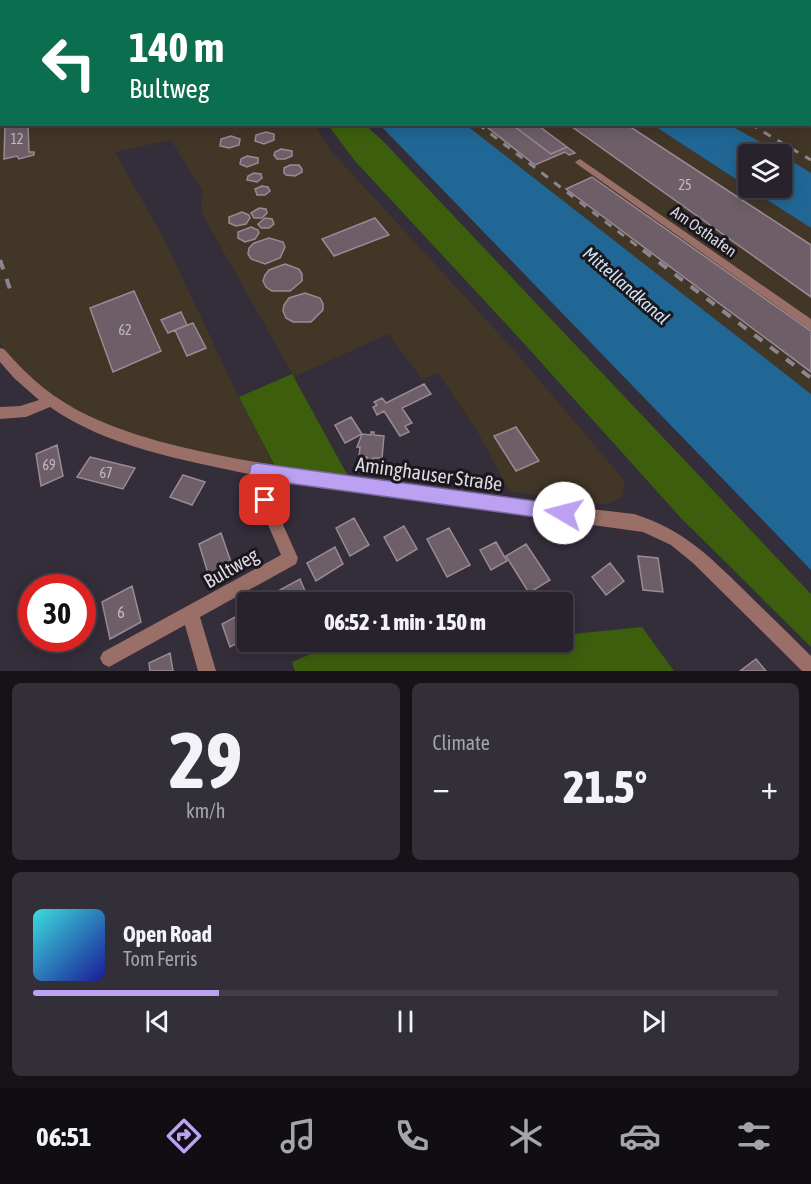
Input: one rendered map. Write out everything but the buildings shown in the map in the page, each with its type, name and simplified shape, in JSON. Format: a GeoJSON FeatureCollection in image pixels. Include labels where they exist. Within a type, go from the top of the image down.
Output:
{"type":"FeatureCollection","features":[{"type":"Feature","properties":{"kind":"street","name":"Am Osthafen"},"geometry":{"type":"LineString","coordinates":[[580,162],[811,325]]}},
{"type":"Feature","properties":{"kind":"street","name":"Aminghauser Straße"},"geometry":{"type":"LineString","coordinates":[[0,353],[19,376],[50,401],[76,417],[129,440],[257,471],[634,522],[659,529],[681,542],[699,557],[811,668]]}},
{"type":"Feature","properties":{"kind":"street"},"geometry":{"type":"LineString","coordinates":[[0,412],[14,414],[33,410],[50,401]]}},
{"type":"Feature","properties":{"kind":"street","name":"Bultweg"},"geometry":{"type":"LineString","coordinates":[[109,658],[191,615],[290,558],[256,480],[257,471]]}},
{"type":"Feature","properties":{"kind":"street"},"geometry":{"type":"LineString","coordinates":[[191,615],[207,671]]}},
{"type":"Feature","properties":{"kind":"shaded area"},"geometry":{"type":"Polygon","coordinates":[[[0,126],[316,126],[332,152],[512,348],[625,481],[622,497],[607,504],[580,503],[509,491],[476,429],[438,373],[422,379],[388,334],[294,377],[201,212],[202,191],[171,140],[115,152],[163,237],[239,397],[282,481],[72,417],[26,385],[0,342],[0,126]]]}},
{"type":"Feature","properties":{"kind":"shaded area"},"geometry":{"type":"Polygon","coordinates":[[[467,126],[655,126],[738,180],[738,198],[765,198],[811,228],[811,394],[467,126]]]}},
{"type":"Feature","properties":{"kind":"shaded area"},"geometry":{"type":"Polygon","coordinates":[[[732,126],[811,126],[811,173],[792,162],[792,144],[762,144],[732,126]]]}},
{"type":"Feature","properties":{"kind":"green space"},"geometry":{"type":"Polygon","coordinates":[[[329,126],[366,126],[381,139],[811,594],[811,647],[681,518],[520,339],[355,161],[329,126]]]}},
{"type":"Feature","properties":{"kind":"green space"},"geometry":{"type":"Polygon","coordinates":[[[292,374],[348,476],[275,466],[239,397],[292,374]]]}},
{"type":"Feature","properties":{"kind":"green space"},"geometry":{"type":"Polygon","coordinates":[[[642,627],[674,671],[295,671],[292,662],[316,652],[573,652],[573,634],[642,627]]]}},
{"type":"Feature","properties":{"kind":"water","name":"Mittellandkanal"},"geometry":{"type":"Polygon","coordinates":[[[381,126],[467,126],[811,394],[811,570],[381,126]]]}},
{"type":"Feature","properties":{"kind":"water"},"geometry":{"type":"Polygon","coordinates":[[[655,126],[732,126],[763,144],[738,144],[738,180],[655,126]]]}},
{"type":"Feature","properties":{"kind":"water"},"geometry":{"type":"Polygon","coordinates":[[[792,161],[811,173],[811,228],[764,198],[792,198],[792,161]]]}},
{"type":"Feature","properties":{"kind":"railway"},"geometry":{"type":"LineString","coordinates":[[481,126],[645,252]]}},
{"type":"Feature","properties":{"kind":"railway"},"geometry":{"type":"LineString","coordinates":[[753,126],[811,160]]}},
{"type":"Feature","properties":{"kind":"railway"},"geometry":{"type":"LineString","coordinates":[[643,250],[811,378]]}},
{"type":"Feature","properties":{"kind":"railway"},"geometry":{"type":"LineString","coordinates":[[0,260],[11,292]]}},
{"type":"Feature","properties":{"kind":"route"},"geometry":{"type":"LineString","coordinates":[[265,500],[256,480],[257,471],[564,513]]}}]}
